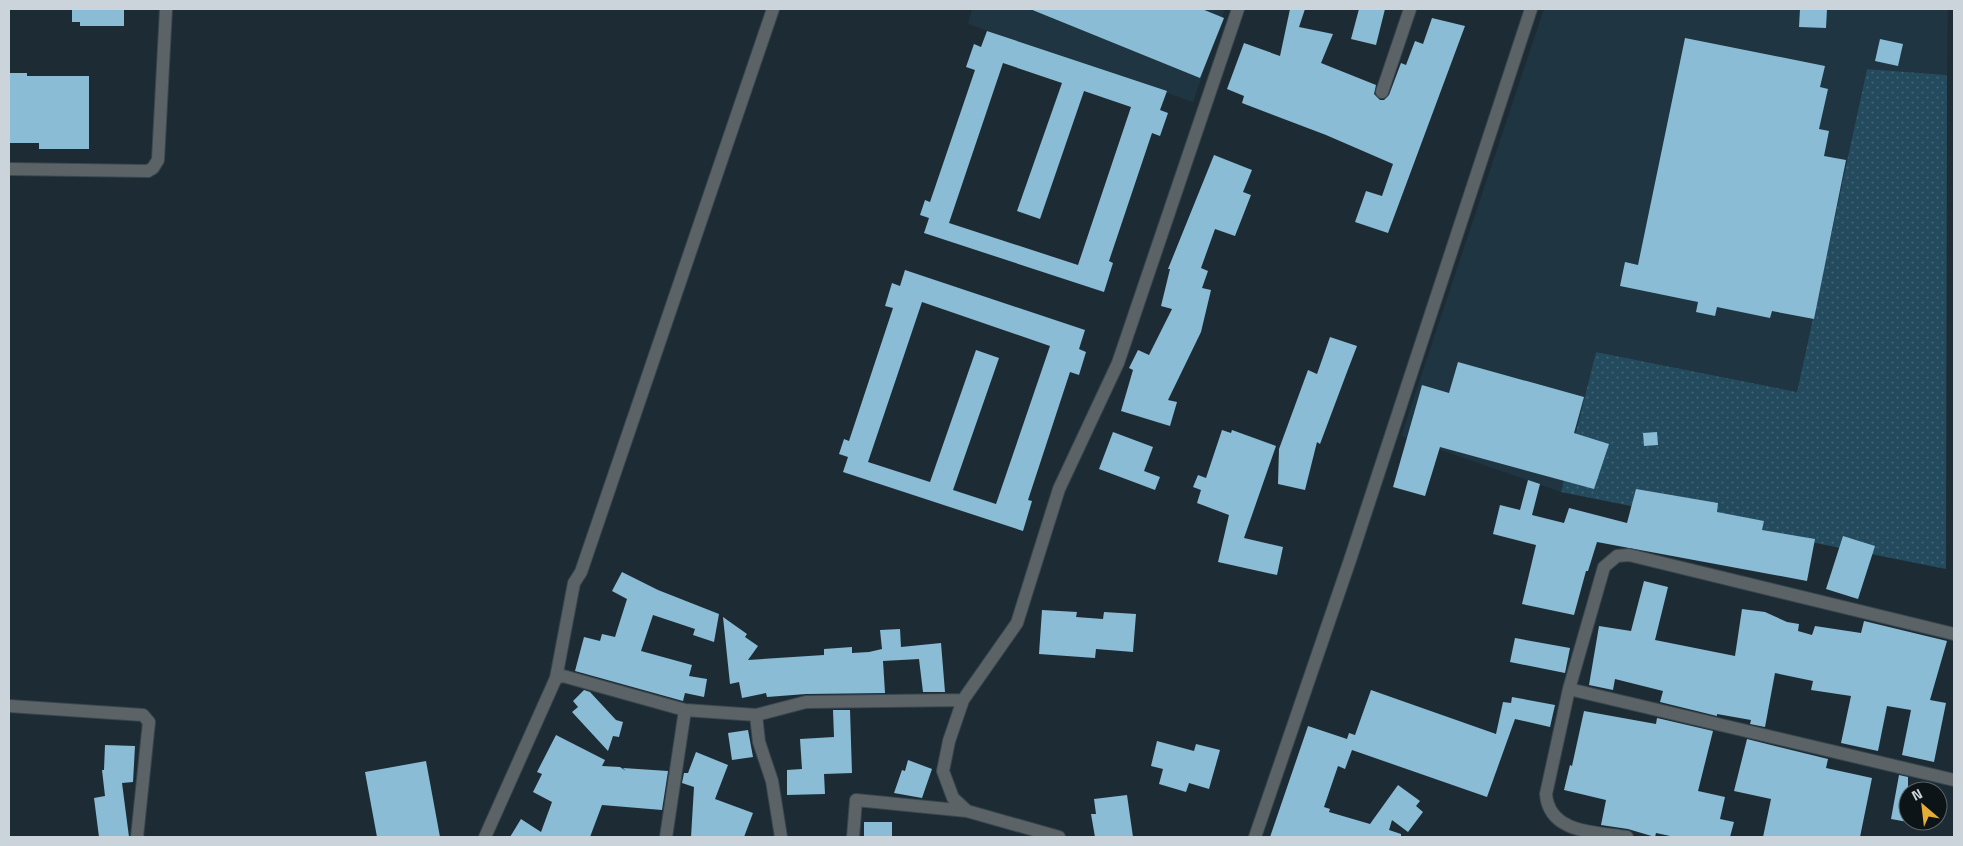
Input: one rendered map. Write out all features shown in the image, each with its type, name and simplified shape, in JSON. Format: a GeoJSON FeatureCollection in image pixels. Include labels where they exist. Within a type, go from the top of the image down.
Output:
{"type":"FeatureCollection","features":[{"type":"Feature","properties":{"kind":"street"},"geometry":{"type":"LineString","coordinates":[[9,169],[148,171],[153,168],[158,160],[166,9]]}},
{"type":"Feature","properties":{"kind":"street"},"geometry":{"type":"LineString","coordinates":[[485,837],[556,678],[574,583],[580,572],[773,9]]}},
{"type":"Feature","properties":{"kind":"street"},"geometry":{"type":"LineString","coordinates":[[967,811],[953,798],[943,771],[949,741],[963,700],[1017,623],[1060,488],[1118,363],[1238,9]]}},
{"type":"Feature","properties":{"kind":"street"},"geometry":{"type":"LineString","coordinates":[[1382,92],[1410,9]]}},
{"type":"Feature","properties":{"kind":"street"},"geometry":{"type":"LineString","coordinates":[[1255,837],[1350,560],[1531,9]]}},
{"type":"Feature","properties":{"kind":"street"},"geometry":{"type":"LineString","coordinates":[[1627,837],[1562,824],[1550,812],[1546,794],[1569,689],[1604,567],[1612,558],[1623,555],[1954,634]]}},
{"type":"Feature","properties":{"kind":"street"},"geometry":{"type":"LineString","coordinates":[[556,678],[563,676],[685,710],[756,715],[806,702],[963,700]]}},
{"type":"Feature","properties":{"kind":"street"},"geometry":{"type":"LineString","coordinates":[[1569,689],[1954,780]]}},
{"type":"Feature","properties":{"kind":"street"},"geometry":{"type":"LineString","coordinates":[[9,706],[143,715],[146,718],[149,722],[137,837]]}},
{"type":"Feature","properties":{"kind":"street"},"geometry":{"type":"LineString","coordinates":[[666,837],[685,710]]}},
{"type":"Feature","properties":{"kind":"street"},"geometry":{"type":"LineString","coordinates":[[756,715],[759,742],[772,781],[781,837]]}},
{"type":"Feature","properties":{"kind":"street"},"geometry":{"type":"LineString","coordinates":[[852,837],[856,800],[967,811],[1059,837]]}},
{"type":"Feature","properties":{"kind":"shaded area"},"geometry":{"type":"Polygon","coordinates":[[[972,9],[1225,9],[1193,102],[968,24],[972,9]]]}},
{"type":"Feature","properties":{"kind":"shaded area"},"geometry":{"type":"Polygon","coordinates":[[[1544,9],[1948,9],[1947,75],[1867,69],[1797,392],[1596,352],[1561,492],[1401,436],[1544,9]]]}},
{"type":"Feature","properties":{"kind":"shaded area"},"geometry":{"type":"Polygon","coordinates":[[[1867,69],[1947,75],[1946,569],[1561,492],[1596,352],[1797,392],[1867,69]]]}},
{"type":"Feature","properties":{"kind":"building"},"geometry":{"type":"Polygon","coordinates":[[[72,9],[124,9],[124,26],[80,26],[80,22],[72,22],[72,9]]]}},
{"type":"Feature","properties":{"kind":"building"},"geometry":{"type":"Polygon","coordinates":[[[1030,9],[1202,9],[1224,18],[1200,78],[1030,9]]]}},
{"type":"Feature","properties":{"kind":"building"},"geometry":{"type":"Polygon","coordinates":[[[1290,9],[1305,9],[1299,27],[1333,34],[1321,63],[1376,85],[1374,94],[1380,100],[1384,100],[1389,95],[1401,63],[1406,65],[1415,41],[1423,44],[1432,18],[1465,26],[1388,233],[1355,222],[1366,191],[1382,196],[1393,164],[1326,135],[1242,103],[1244,96],[1227,89],[1244,43],[1280,56],[1290,9]]]}},
{"type":"Feature","properties":{"kind":"building"},"geometry":{"type":"Polygon","coordinates":[[[1359,9],[1385,9],[1376,45],[1351,39],[1359,9]]]}},
{"type":"Feature","properties":{"kind":"building"},"geometry":{"type":"Polygon","coordinates":[[[1800,9],[1827,9],[1826,28],[1799,27],[1800,9]]]}},
{"type":"Feature","properties":{"kind":"building"},"geometry":{"type":"Polygon","coordinates":[[[987,31],[1167,91],[1160,110],[1168,113],[1160,136],[1152,133],[1109,261],[1113,263],[1104,292],[924,233],[929,218],[920,215],[925,200],[930,202],[975,70],[966,67],[974,44],[981,47],[987,31]],[[1003,63],[949,223],[1078,265],[1131,107],[1084,91],[1040,219],[1017,211],[1062,83],[1003,63]]]}},
{"type":"Feature","properties":{"kind":"building"},"geometry":{"type":"Polygon","coordinates":[[[1685,38],[1825,66],[1820,87],[1828,89],[1819,129],[1829,131],[1824,156],[1846,160],[1814,319],[1772,311],[1770,318],[1717,307],[1715,316],[1696,312],[1698,302],[1620,286],[1625,262],[1638,265],[1685,38]]]}},
{"type":"Feature","properties":{"kind":"building"},"geometry":{"type":"Polygon","coordinates":[[[1880,39],[1903,44],[1898,66],[1875,61],[1880,39]]]}},
{"type":"Feature","properties":{"kind":"building"},"geometry":{"type":"Polygon","coordinates":[[[9,73],[27,73],[27,76],[89,76],[89,149],[39,149],[39,143],[9,143],[9,73]]]}},
{"type":"Feature","properties":{"kind":"building"},"geometry":{"type":"Polygon","coordinates":[[[1214,155],[1252,170],[1243,192],[1251,195],[1235,236],[1215,229],[1201,268],[1208,271],[1202,288],[1211,290],[1201,332],[1168,400],[1177,402],[1170,426],[1121,411],[1133,370],[1129,368],[1138,350],[1149,355],[1172,309],[1161,306],[1170,269],[1168,269],[1214,155]]]}},
{"type":"Feature","properties":{"kind":"building"},"geometry":{"type":"Polygon","coordinates":[[[905,270],[1085,330],[1079,349],[1086,352],[1079,375],[1070,372],[1028,500],[1032,501],[1023,531],[843,472],[848,457],[839,454],[844,439],[849,441],[893,308],[885,306],[892,283],[900,286],[905,270]],[[922,302],[868,462],[930,482],[976,350],[999,358],[953,490],[996,504],[1050,346],[922,302]]]}},
{"type":"Feature","properties":{"kind":"building"},"geometry":{"type":"Polygon","coordinates":[[[1330,337],[1357,346],[1320,444],[1317,442],[1305,490],[1278,484],[1279,449],[1308,370],[1317,374],[1330,337]]]}},
{"type":"Feature","properties":{"kind":"building"},"geometry":{"type":"Polygon","coordinates":[[[1458,362],[1584,397],[1574,433],[1609,444],[1594,489],[1440,447],[1425,496],[1393,487],[1422,385],[1449,393],[1458,362]]]}},
{"type":"Feature","properties":{"kind":"building"},"geometry":{"type":"Polygon","coordinates":[[[1222,430],[1231,433],[1232,430],[1276,446],[1244,538],[1283,547],[1277,575],[1218,562],[1229,515],[1197,503],[1201,490],[1193,487],[1198,475],[1206,478],[1222,430]]]}},
{"type":"Feature","properties":{"kind":"building"},"geometry":{"type":"Polygon","coordinates":[[[1113,432],[1153,447],[1144,471],[1160,477],[1155,490],[1099,469],[1113,432]]]}},
{"type":"Feature","properties":{"kind":"building"},"geometry":{"type":"Polygon","coordinates":[[[1657,432],[1658,445],[1644,446],[1643,433],[1657,432]]]}},
{"type":"Feature","properties":{"kind":"building"},"geometry":{"type":"Polygon","coordinates":[[[1528,480],[1540,484],[1532,515],[1564,523],[1569,508],[1627,523],[1636,489],[1718,503],[1717,512],[1764,521],[1762,530],[1815,539],[1807,581],[1597,542],[1588,571],[1586,571],[1574,615],[1522,604],[1536,545],[1493,534],[1500,505],[1520,510],[1528,480]]]}},
{"type":"Feature","properties":{"kind":"building"},"geometry":{"type":"Polygon","coordinates":[[[1843,536],[1875,546],[1858,599],[1826,589],[1843,536]]]}},
{"type":"Feature","properties":{"kind":"building"},"geometry":{"type":"Polygon","coordinates":[[[622,572],[658,590],[719,614],[714,642],[693,635],[695,629],[653,615],[641,651],[692,665],[689,676],[707,679],[704,697],[685,693],[683,701],[575,671],[584,637],[600,641],[602,634],[615,637],[627,599],[612,591],[622,572]]]}},
{"type":"Feature","properties":{"kind":"building"},"geometry":{"type":"Polygon","coordinates":[[[1644,581],[1668,587],[1655,640],[1735,656],[1742,609],[1765,612],[1787,622],[1799,624],[1798,631],[1812,635],[1815,626],[1861,633],[1864,621],[1947,641],[1930,700],[1946,703],[1934,762],[1902,755],[1911,710],[1887,706],[1878,751],[1841,743],[1851,696],[1811,690],[1813,681],[1775,673],[1765,727],[1750,724],[1751,720],[1717,714],[1717,716],[1660,702],[1663,691],[1615,679],[1613,690],[1589,685],[1599,626],[1631,631],[1644,581]]]}},
{"type":"Feature","properties":{"kind":"building"},"geometry":{"type":"Polygon","coordinates":[[[1042,610],[1077,612],[1076,617],[1103,619],[1104,612],[1136,614],[1133,652],[1096,649],[1095,658],[1039,654],[1042,610]]]}},
{"type":"Feature","properties":{"kind":"building"},"geometry":{"type":"Polygon","coordinates":[[[723,617],[747,634],[745,637],[758,646],[748,660],[824,655],[824,649],[852,647],[852,653],[869,652],[882,649],[880,630],[900,629],[901,647],[941,643],[945,692],[923,692],[919,659],[883,661],[885,693],[806,694],[767,697],[766,693],[742,698],[739,682],[730,684],[723,617]]]}},
{"type":"Feature","properties":{"kind":"building"},"geometry":{"type":"Polygon","coordinates":[[[1515,638],[1570,648],[1565,673],[1510,662],[1515,638]]]}},
{"type":"Feature","properties":{"kind":"building"},"geometry":{"type":"Polygon","coordinates":[[[584,690],[590,692],[616,720],[623,722],[619,737],[613,736],[608,751],[572,712],[578,707],[573,701],[584,690]]]}},
{"type":"Feature","properties":{"kind":"building"},"geometry":{"type":"Polygon","coordinates":[[[1371,690],[1496,734],[1503,702],[1511,703],[1512,697],[1555,705],[1550,727],[1515,719],[1487,797],[1352,750],[1345,769],[1338,766],[1324,807],[1330,809],[1329,812],[1370,824],[1398,785],[1420,801],[1416,806],[1423,812],[1408,832],[1392,820],[1389,830],[1401,834],[1401,837],[1270,837],[1308,726],[1347,739],[1349,733],[1355,735],[1371,690]]]}},
{"type":"Feature","properties":{"kind":"building"},"geometry":{"type":"Polygon","coordinates":[[[833,710],[850,710],[852,773],[824,774],[825,794],[787,795],[787,770],[802,769],[800,739],[834,737],[833,710]]]}},
{"type":"Feature","properties":{"kind":"building"},"geometry":{"type":"Polygon","coordinates":[[[1584,711],[1656,724],[1657,718],[1713,731],[1698,791],[1725,797],[1720,819],[1734,822],[1730,837],[1675,837],[1656,833],[1655,837],[1628,829],[1601,825],[1606,800],[1564,790],[1570,765],[1572,766],[1584,711]]]}},
{"type":"Feature","properties":{"kind":"building"},"geometry":{"type":"Polygon","coordinates":[[[748,730],[753,757],[732,760],[728,733],[748,730]]]}},
{"type":"Feature","properties":{"kind":"building"},"geometry":{"type":"Polygon","coordinates":[[[556,735],[605,760],[602,766],[620,767],[626,771],[623,768],[668,771],[662,810],[602,805],[590,837],[510,837],[521,819],[541,832],[552,802],[533,792],[542,774],[537,772],[556,735]]]}},
{"type":"Feature","properties":{"kind":"building"},"geometry":{"type":"Polygon","coordinates":[[[1747,739],[1828,759],[1826,768],[1872,778],[1860,837],[1763,837],[1771,799],[1734,791],[1747,739]]]}},
{"type":"Feature","properties":{"kind":"building"},"geometry":{"type":"Polygon","coordinates":[[[1157,741],[1194,751],[1196,744],[1220,750],[1209,789],[1189,783],[1186,792],[1159,784],[1163,769],[1151,766],[1157,741]]]}},
{"type":"Feature","properties":{"kind":"building"},"geometry":{"type":"Polygon","coordinates":[[[105,745],[135,746],[133,782],[122,783],[129,837],[99,837],[94,798],[105,796],[102,770],[104,770],[105,745]]]}},
{"type":"Feature","properties":{"kind":"building"},"geometry":{"type":"Polygon","coordinates":[[[696,752],[728,765],[715,799],[753,813],[744,837],[691,837],[694,787],[682,783],[684,773],[688,773],[696,752]]]}},
{"type":"Feature","properties":{"kind":"building"},"geometry":{"type":"Polygon","coordinates":[[[908,760],[932,769],[922,798],[894,793],[902,770],[905,771],[908,760]]]}},
{"type":"Feature","properties":{"kind":"building"},"geometry":{"type":"Polygon","coordinates":[[[426,761],[440,837],[377,837],[365,772],[426,761]]]}},
{"type":"Feature","properties":{"kind":"building"},"geometry":{"type":"Polygon","coordinates":[[[1899,775],[1908,777],[1908,781],[1898,781],[1898,820],[1891,819],[1899,775]]]}},
{"type":"Feature","properties":{"kind":"building"},"geometry":{"type":"Polygon","coordinates":[[[1127,795],[1133,837],[1095,837],[1091,814],[1096,814],[1094,799],[1127,795]]]}},
{"type":"Feature","properties":{"kind":"building"},"geometry":{"type":"Polygon","coordinates":[[[864,822],[892,822],[892,837],[864,837],[864,822]]]}}]}
